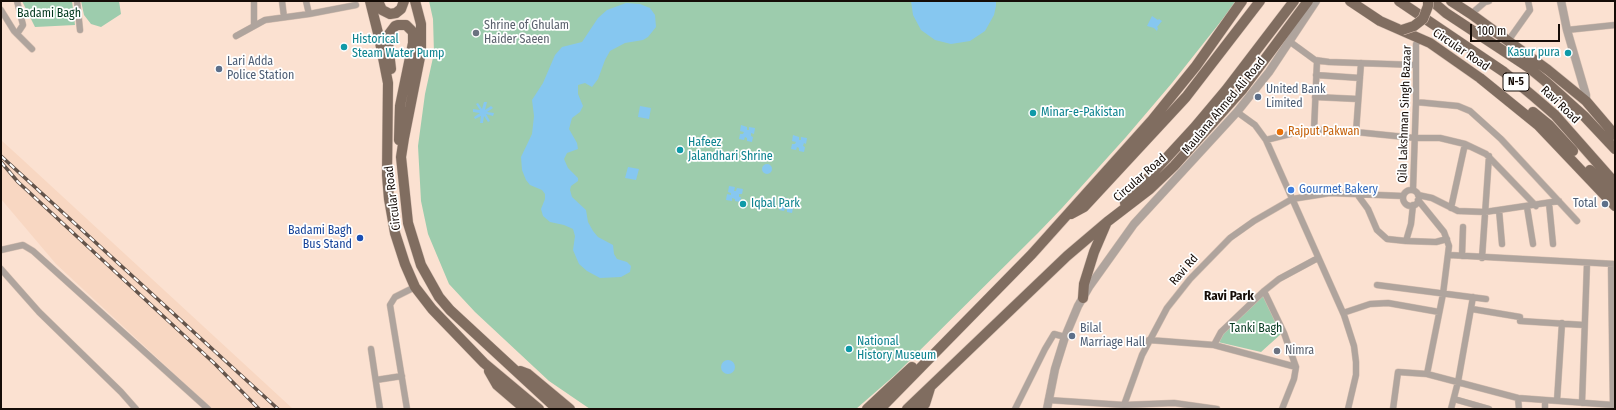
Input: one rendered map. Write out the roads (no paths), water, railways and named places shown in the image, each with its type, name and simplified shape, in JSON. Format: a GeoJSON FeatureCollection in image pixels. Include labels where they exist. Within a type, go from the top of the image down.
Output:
{"type":"FeatureCollection","features":[{"type":"Feature","properties":{"kind":"main road","name":"Circular Road"},"geometry":{"type":"LineString","coordinates":[[370,1],[388,83],[387,175],[389,199],[399,248],[415,287],[432,309],[484,363],[539,409]]}},
{"type":"Feature","properties":{"kind":"main road"},"geometry":{"type":"LineString","coordinates":[[378,1],[382,10],[390,14],[396,13],[401,9],[404,1]]}},
{"type":"Feature","properties":{"kind":"main road","name":"Circular Road"},"geometry":{"type":"LineString","coordinates":[[415,1],[421,24],[421,52],[401,157],[408,223],[421,265],[439,298],[450,310],[557,409]]}},
{"type":"Feature","properties":{"kind":"main road","name":"Circular Road"},"geometry":{"type":"LineString","coordinates":[[880,409],[1032,254],[1153,119],[1196,66],[1242,1]]}},
{"type":"Feature","properties":{"kind":"main road","name":"Circular Road"},"geometry":{"type":"LineString","coordinates":[[1063,219],[1084,207],[1142,146],[1186,97],[1260,1]]}},
{"type":"Feature","properties":{"kind":"main road","name":"Circular Road"},"geometry":{"type":"LineString","coordinates":[[1107,222],[1194,128],[1226,90],[1294,1]]}},
{"type":"Feature","properties":{"kind":"main road","name":"Circular Road"},"geometry":{"type":"LineString","coordinates":[[907,409],[1062,261],[1107,222],[1150,189],[1174,166],[1242,90],[1308,1]]}},
{"type":"Feature","properties":{"kind":"main road","name":"Circular Road"},"geometry":{"type":"LineString","coordinates":[[1350,1],[1380,21],[1405,33],[1420,38],[1480,78],[1538,125],[1615,206]]}},
{"type":"Feature","properties":{"kind":"main road","name":"Circular Road"},"geometry":{"type":"LineString","coordinates":[[1358,1],[1379,17],[1402,30],[1443,48],[1497,84],[1549,126],[1615,196]]}},
{"type":"Feature","properties":{"kind":"main road","name":"Ravi Road"},"geometry":{"type":"LineString","coordinates":[[1399,1],[1504,72],[1533,96],[1555,115],[1615,183]]}},
{"type":"Feature","properties":{"kind":"main road"},"geometry":{"type":"LineString","coordinates":[[1402,30],[1414,26],[1423,19],[1428,6],[1428,1]]}},
{"type":"Feature","properties":{"kind":"main road","name":"Circular Road"},"geometry":{"type":"LineString","coordinates":[[1432,1],[1446,13],[1528,68],[1566,99],[1615,149]]}},
{"type":"Feature","properties":{"kind":"main road","name":"Ravi Road"},"geometry":{"type":"LineString","coordinates":[[1451,1],[1548,70],[1586,102],[1613,130]]}},
{"type":"Feature","properties":{"kind":"main road"},"geometry":{"type":"LineString","coordinates":[[388,83],[391,69],[388,43],[389,34],[395,26],[402,24],[410,28],[414,37],[399,116],[398,135],[401,157]]}},
{"type":"Feature","properties":{"kind":"main road"},"geometry":{"type":"LineString","coordinates":[[1083,298],[1084,284],[1094,252],[1107,222]]}},
{"type":"Feature","properties":{"kind":"main road"},"geometry":{"type":"LineString","coordinates":[[867,409],[936,344],[955,332]]}},
{"type":"Feature","properties":{"kind":"main road"},"geometry":{"type":"LineString","coordinates":[[484,363],[497,385],[525,409]]}},
{"type":"Feature","properties":{"kind":"main road"},"geometry":{"type":"LineString","coordinates":[[513,369],[528,374],[570,409]]}},
{"type":"Feature","properties":{"kind":"main road"},"geometry":{"type":"LineString","coordinates":[[920,409],[925,404],[931,386]]}},
{"type":"Feature","properties":{"kind":"street"},"geometry":{"type":"LineString","coordinates":[[17,1],[23,25],[17,34]]}},
{"type":"Feature","properties":{"kind":"street"},"geometry":{"type":"LineString","coordinates":[[77,1],[80,30]]}},
{"type":"Feature","properties":{"kind":"street"},"geometry":{"type":"LineString","coordinates":[[254,1],[254,25]]}},
{"type":"Feature","properties":{"kind":"street"},"geometry":{"type":"LineString","coordinates":[[282,1],[284,17]]}},
{"type":"Feature","properties":{"kind":"street"},"geometry":{"type":"LineString","coordinates":[[306,1],[309,14]]}},
{"type":"Feature","properties":{"kind":"street","name":"Maulana Ahmed Ali Road"},"geometry":{"type":"LineString","coordinates":[[1047,409],[1055,369],[1065,337],[1083,298],[1101,269],[1134,224],[1182,174],[1237,112],[1269,72],[1316,1]]}},
{"type":"Feature","properties":{"kind":"street"},"geometry":{"type":"LineString","coordinates":[[1471,14],[1488,1]]}},
{"type":"Feature","properties":{"kind":"street"},"geometry":{"type":"LineString","coordinates":[[1508,41],[1530,10],[1528,1]]}},
{"type":"Feature","properties":{"kind":"street"},"geometry":{"type":"LineString","coordinates":[[1561,1],[1567,30],[1586,95],[1586,102]]}},
{"type":"Feature","properties":{"kind":"street"},"geometry":{"type":"LineString","coordinates":[[236,36],[265,20],[309,14],[356,5]]}},
{"type":"Feature","properties":{"kind":"street"},"geometry":{"type":"LineString","coordinates":[[1,10],[17,34],[32,49]]}},
{"type":"Feature","properties":{"kind":"street"},"geometry":{"type":"LineString","coordinates":[[1567,30],[1615,25]]}},
{"type":"Feature","properties":{"kind":"street","name":"Qila Lakshman Singh Bazaar"},"geometry":{"type":"LineString","coordinates":[[1413,190],[1416,44],[1420,38]]}},
{"type":"Feature","properties":{"kind":"street"},"geometry":{"type":"LineString","coordinates":[[1289,41],[1317,61],[1361,64],[1416,65]]}},
{"type":"Feature","properties":{"kind":"street"},"geometry":{"type":"LineString","coordinates":[[1314,130],[1317,61]]}},
{"type":"Feature","properties":{"kind":"street"},"geometry":{"type":"LineString","coordinates":[[1356,132],[1361,64]]}},
{"type":"Feature","properties":{"kind":"street"},"geometry":{"type":"LineString","coordinates":[[1316,75],[1360,78]]}},
{"type":"Feature","properties":{"kind":"street"},"geometry":{"type":"LineString","coordinates":[[1315,97],[1358,99]]}},
{"type":"Feature","properties":{"kind":"street"},"geometry":{"type":"LineString","coordinates":[[1416,102],[1458,106],[1470,111],[1501,139],[1577,221]]}},
{"type":"Feature","properties":{"kind":"street"},"geometry":{"type":"LineString","coordinates":[[1237,112],[1256,125],[1266,140],[1343,313],[1354,346],[1356,362],[1356,375],[1348,409]]}},
{"type":"Feature","properties":{"kind":"street"},"geometry":{"type":"LineString","coordinates":[[1266,140],[1314,130],[1336,130],[1415,138],[1440,138],[1465,144],[1489,156],[1536,206]]}},
{"type":"Feature","properties":{"kind":"street"},"geometry":{"type":"LineString","coordinates":[[1450,208],[1465,144]]}},
{"type":"Feature","properties":{"kind":"street"},"geometry":{"type":"LineString","coordinates":[[1482,258],[1489,156]]}},
{"type":"Feature","properties":{"kind":"street"},"geometry":{"type":"LineString","coordinates":[[1174,166],[1182,174]]}},
{"type":"Feature","properties":{"kind":"street"},"geometry":{"type":"LineString","coordinates":[[1412,205],[1405,203],[1403,196],[1405,191],[1413,190],[1444,232],[1447,239],[1449,255],[1426,374]]}},
{"type":"Feature","properties":{"kind":"street","name":"Ravi Rd"},"geometry":{"type":"LineString","coordinates":[[1129,407],[1142,355],[1168,308],[1190,279],[1230,238],[1254,221],[1292,199],[1330,193],[1403,196]]}},
{"type":"Feature","properties":{"kind":"street"},"geometry":{"type":"LineString","coordinates":[[1357,194],[1368,209],[1377,230],[1387,239],[1436,242],[1447,239]]}},
{"type":"Feature","properties":{"kind":"street"},"geometry":{"type":"LineString","coordinates":[[1406,241],[1412,224],[1412,205],[1418,198],[1432,198],[1458,211],[1485,212],[1536,206],[1559,201]]}},
{"type":"Feature","properties":{"kind":"street"},"geometry":{"type":"LineString","coordinates":[[1549,203],[1553,244]]}},
{"type":"Feature","properties":{"kind":"street"},"geometry":{"type":"LineString","coordinates":[[1527,206],[1533,244]]}},
{"type":"Feature","properties":{"kind":"street"},"geometry":{"type":"LineString","coordinates":[[1499,210],[1502,244]]}},
{"type":"Feature","properties":{"kind":"street"},"geometry":{"type":"LineString","coordinates":[[1462,256],[1463,228]]}},
{"type":"Feature","properties":{"kind":"street"},"geometry":{"type":"LineString","coordinates":[[1,250],[23,245],[33,251],[208,409]]}},
{"type":"Feature","properties":{"kind":"street"},"geometry":{"type":"LineString","coordinates":[[1393,409],[1398,372],[1426,374],[1518,398],[1613,407],[1613,264],[1449,255]]}},
{"type":"Feature","properties":{"kind":"street"},"geometry":{"type":"LineString","coordinates":[[1214,345],[1221,332],[1264,291],[1279,279],[1318,258]]}},
{"type":"Feature","properties":{"kind":"street"},"geometry":{"type":"LineString","coordinates":[[1582,403],[1587,263]]}},
{"type":"Feature","properties":{"kind":"street"},"geometry":{"type":"LineString","coordinates":[[1,269],[39,312],[121,392],[136,409]]}},
{"type":"Feature","properties":{"kind":"street"},"geometry":{"type":"LineString","coordinates":[[1377,284],[1486,299]]}},
{"type":"Feature","properties":{"kind":"street"},"geometry":{"type":"LineString","coordinates":[[407,409],[390,305],[395,297],[415,287]]}},
{"type":"Feature","properties":{"kind":"street"},"geometry":{"type":"LineString","coordinates":[[1264,291],[1284,333],[1296,367],[1294,379],[1282,409]]}},
{"type":"Feature","properties":{"kind":"street"},"geometry":{"type":"LineString","coordinates":[[1451,409],[1458,382],[1474,297]]}},
{"type":"Feature","properties":{"kind":"street"},"geometry":{"type":"LineString","coordinates":[[1343,313],[1370,304],[1388,303],[1439,312]]}},
{"type":"Feature","properties":{"kind":"street"},"geometry":{"type":"LineString","coordinates":[[1472,309],[1520,317],[1520,322],[1584,325]]}},
{"type":"Feature","properties":{"kind":"street"},"geometry":{"type":"LineString","coordinates":[[1557,401],[1562,324]]}},
{"type":"Feature","properties":{"kind":"street"},"geometry":{"type":"LineString","coordinates":[[1015,409],[1054,334],[1065,337]]}},
{"type":"Feature","properties":{"kind":"street"},"geometry":{"type":"LineString","coordinates":[[1149,340],[1214,345],[1296,367]]}},
{"type":"Feature","properties":{"kind":"street"},"geometry":{"type":"LineString","coordinates":[[371,349],[380,409]]}},
{"type":"Feature","properties":{"kind":"street"},"geometry":{"type":"LineString","coordinates":[[376,380],[402,376]]}},
{"type":"Feature","properties":{"kind":"street"},"geometry":{"type":"LineString","coordinates":[[1518,398],[1519,409]]}},
{"type":"Feature","properties":{"kind":"street"},"geometry":{"type":"LineString","coordinates":[[1454,399],[1486,409]]}},
{"type":"Feature","properties":{"kind":"street"},"geometry":{"type":"LineString","coordinates":[[1048,400],[1129,407],[1174,403],[1217,409]]}},
{"type":"Feature","properties":{"kind":"street"},"geometry":{"type":"LineString","coordinates":[[1545,400],[1545,409]]}},
{"type":"Feature","properties":{"kind":"street"},"geometry":{"type":"LineString","coordinates":[[1570,402],[1570,409]]}},
{"type":"Feature","properties":{"kind":"water"},"geometry":{"type":"Polygon","coordinates":[[[911,1],[996,1],[996,6],[994,15],[985,31],[970,41],[951,44],[935,40],[921,30],[913,15],[911,1]]]}},
{"type":"Feature","properties":{"kind":"water"},"geometry":{"type":"Polygon","coordinates":[[[626,3],[640,4],[650,8],[655,15],[656,27],[648,37],[643,40],[625,43],[610,51],[598,79],[592,87],[585,83],[578,85],[578,94],[583,106],[580,112],[572,118],[569,129],[577,143],[578,149],[567,153],[564,159],[568,168],[578,178],[578,181],[571,186],[570,190],[572,197],[586,210],[588,222],[593,231],[598,237],[613,245],[614,254],[617,259],[627,262],[631,266],[630,272],[621,277],[600,278],[587,271],[579,264],[573,250],[575,236],[573,229],[564,225],[550,222],[543,216],[541,209],[545,199],[545,194],[542,190],[530,185],[526,180],[522,170],[521,157],[532,134],[534,116],[532,100],[543,83],[555,55],[562,47],[582,42],[598,18],[607,10],[626,3]]]}},
{"type":"Feature","properties":{"kind":"water"},"geometry":{"type":"Polygon","coordinates":[[[1152,16],[1162,21],[1157,27],[1157,31],[1154,28],[1147,26],[1152,16]]]}},
{"type":"Feature","properties":{"kind":"water"},"geometry":{"type":"Polygon","coordinates":[[[484,102],[487,102],[485,110],[491,106],[493,108],[487,112],[494,113],[493,116],[486,114],[490,121],[488,122],[484,116],[483,123],[480,123],[481,116],[475,119],[474,117],[480,113],[473,112],[473,109],[480,110],[476,104],[478,103],[482,109],[484,102]]]}},
{"type":"Feature","properties":{"kind":"water"},"geometry":{"type":"Polygon","coordinates":[[[640,106],[651,108],[649,119],[638,117],[640,106]]]}},
{"type":"Feature","properties":{"kind":"water"},"geometry":{"type":"Polygon","coordinates":[[[741,125],[747,127],[747,130],[749,130],[749,127],[755,128],[754,134],[751,133],[751,136],[753,137],[752,142],[747,141],[747,138],[745,137],[744,140],[739,139],[740,134],[743,134],[744,132],[740,131],[741,125]]]}},
{"type":"Feature","properties":{"kind":"water"},"geometry":{"type":"Polygon","coordinates":[[[793,135],[799,137],[799,140],[801,140],[801,137],[807,138],[806,144],[804,143],[803,146],[805,147],[804,152],[799,151],[799,148],[797,147],[796,150],[791,149],[792,144],[795,144],[796,142],[792,141],[793,135]]]}},
{"type":"Feature","properties":{"kind":"water"},"geometry":{"type":"Polygon","coordinates":[[[765,164],[769,164],[771,165],[771,173],[765,174],[762,171],[762,167],[765,164]]]}},
{"type":"Feature","properties":{"kind":"water"},"geometry":{"type":"Polygon","coordinates":[[[628,167],[639,169],[636,180],[625,178],[628,167]]]}},
{"type":"Feature","properties":{"kind":"water"},"geometry":{"type":"Polygon","coordinates":[[[729,186],[735,187],[734,191],[736,191],[737,188],[743,189],[742,194],[739,194],[739,197],[741,197],[740,202],[735,201],[735,199],[732,198],[732,201],[726,200],[727,194],[731,195],[731,193],[728,192],[729,186]]]}},
{"type":"Feature","properties":{"kind":"water"},"geometry":{"type":"Polygon","coordinates":[[[781,197],[787,198],[786,201],[788,202],[789,199],[795,200],[794,205],[791,205],[793,208],[792,213],[787,212],[787,209],[785,208],[784,211],[779,210],[780,205],[783,205],[783,203],[780,202],[781,197]]]}},
{"type":"Feature","properties":{"kind":"water"},"geometry":{"type":"Polygon","coordinates":[[[728,360],[733,362],[735,367],[733,372],[728,374],[723,372],[721,367],[723,362],[728,360]]]}},
{"type":"Feature","properties":{"kind":"railway"},"geometry":{"type":"LineString","coordinates":[[1,156],[278,409]]}},
{"type":"Feature","properties":{"kind":"railway"},"geometry":{"type":"LineString","coordinates":[[1,162],[18,182],[215,364],[259,409]]}},
{"type":"Feature","properties":{"kind":"place","name":"Shrine of Ghulam Haider Saeen"},"geometry":{"type":"Point","coordinates":[476,33]}},
{"type":"Feature","properties":{"kind":"place","name":"Historical Steam Water Pump"},"geometry":{"type":"Point","coordinates":[344,47]}},
{"type":"Feature","properties":{"kind":"place","name":"Kasur pura"},"geometry":{"type":"Point","coordinates":[1568,53]}},
{"type":"Feature","properties":{"kind":"place","name":"Lari Adda Police Station"},"geometry":{"type":"Point","coordinates":[219,69]}},
{"type":"Feature","properties":{"kind":"place","name":"United Bank Limited"},"geometry":{"type":"Point","coordinates":[1258,97]}},
{"type":"Feature","properties":{"kind":"place","name":"Minar-e-Pakistan"},"geometry":{"type":"Point","coordinates":[1033,113]}},
{"type":"Feature","properties":{"kind":"place","name":"Rajput Pakwan"},"geometry":{"type":"Point","coordinates":[1280,132]}},
{"type":"Feature","properties":{"kind":"place","name":"Hafeez Jalandhari Shrine"},"geometry":{"type":"Point","coordinates":[680,150]}},
{"type":"Feature","properties":{"kind":"place","name":"Gourmet Bakery"},"geometry":{"type":"Point","coordinates":[1291,190]}},
{"type":"Feature","properties":{"kind":"place","name":"Iqbal Park"},"geometry":{"type":"Point","coordinates":[743,204]}},
{"type":"Feature","properties":{"kind":"place","name":"Total"},"geometry":{"type":"Point","coordinates":[1605,204]}},
{"type":"Feature","properties":{"kind":"place","name":"Badami Bagh Bus Stand"},"geometry":{"type":"Point","coordinates":[360,238]}},
{"type":"Feature","properties":{"kind":"place","name":"Bilal Marriage Hall"},"geometry":{"type":"Point","coordinates":[1072,336]}},
{"type":"Feature","properties":{"kind":"place","name":"National History Museum"},"geometry":{"type":"Point","coordinates":[849,349]}},
{"type":"Feature","properties":{"kind":"place","name":"Nimra"},"geometry":{"type":"Point","coordinates":[1277,351]}},
{"type":"Feature","properties":{"kind":"district","name":"Ravi Park"},"geometry":{"type":"Point","coordinates":[1229,296]}},
{"type":"Feature","properties":{"kind":"park label","name":"Badami Bagh"},"geometry":{"type":"Point","coordinates":[49,14]}},
{"type":"Feature","properties":{"kind":"park label","name":"Tanki Bagh"},"geometry":{"type":"Point","coordinates":[1256,329]}}]}
